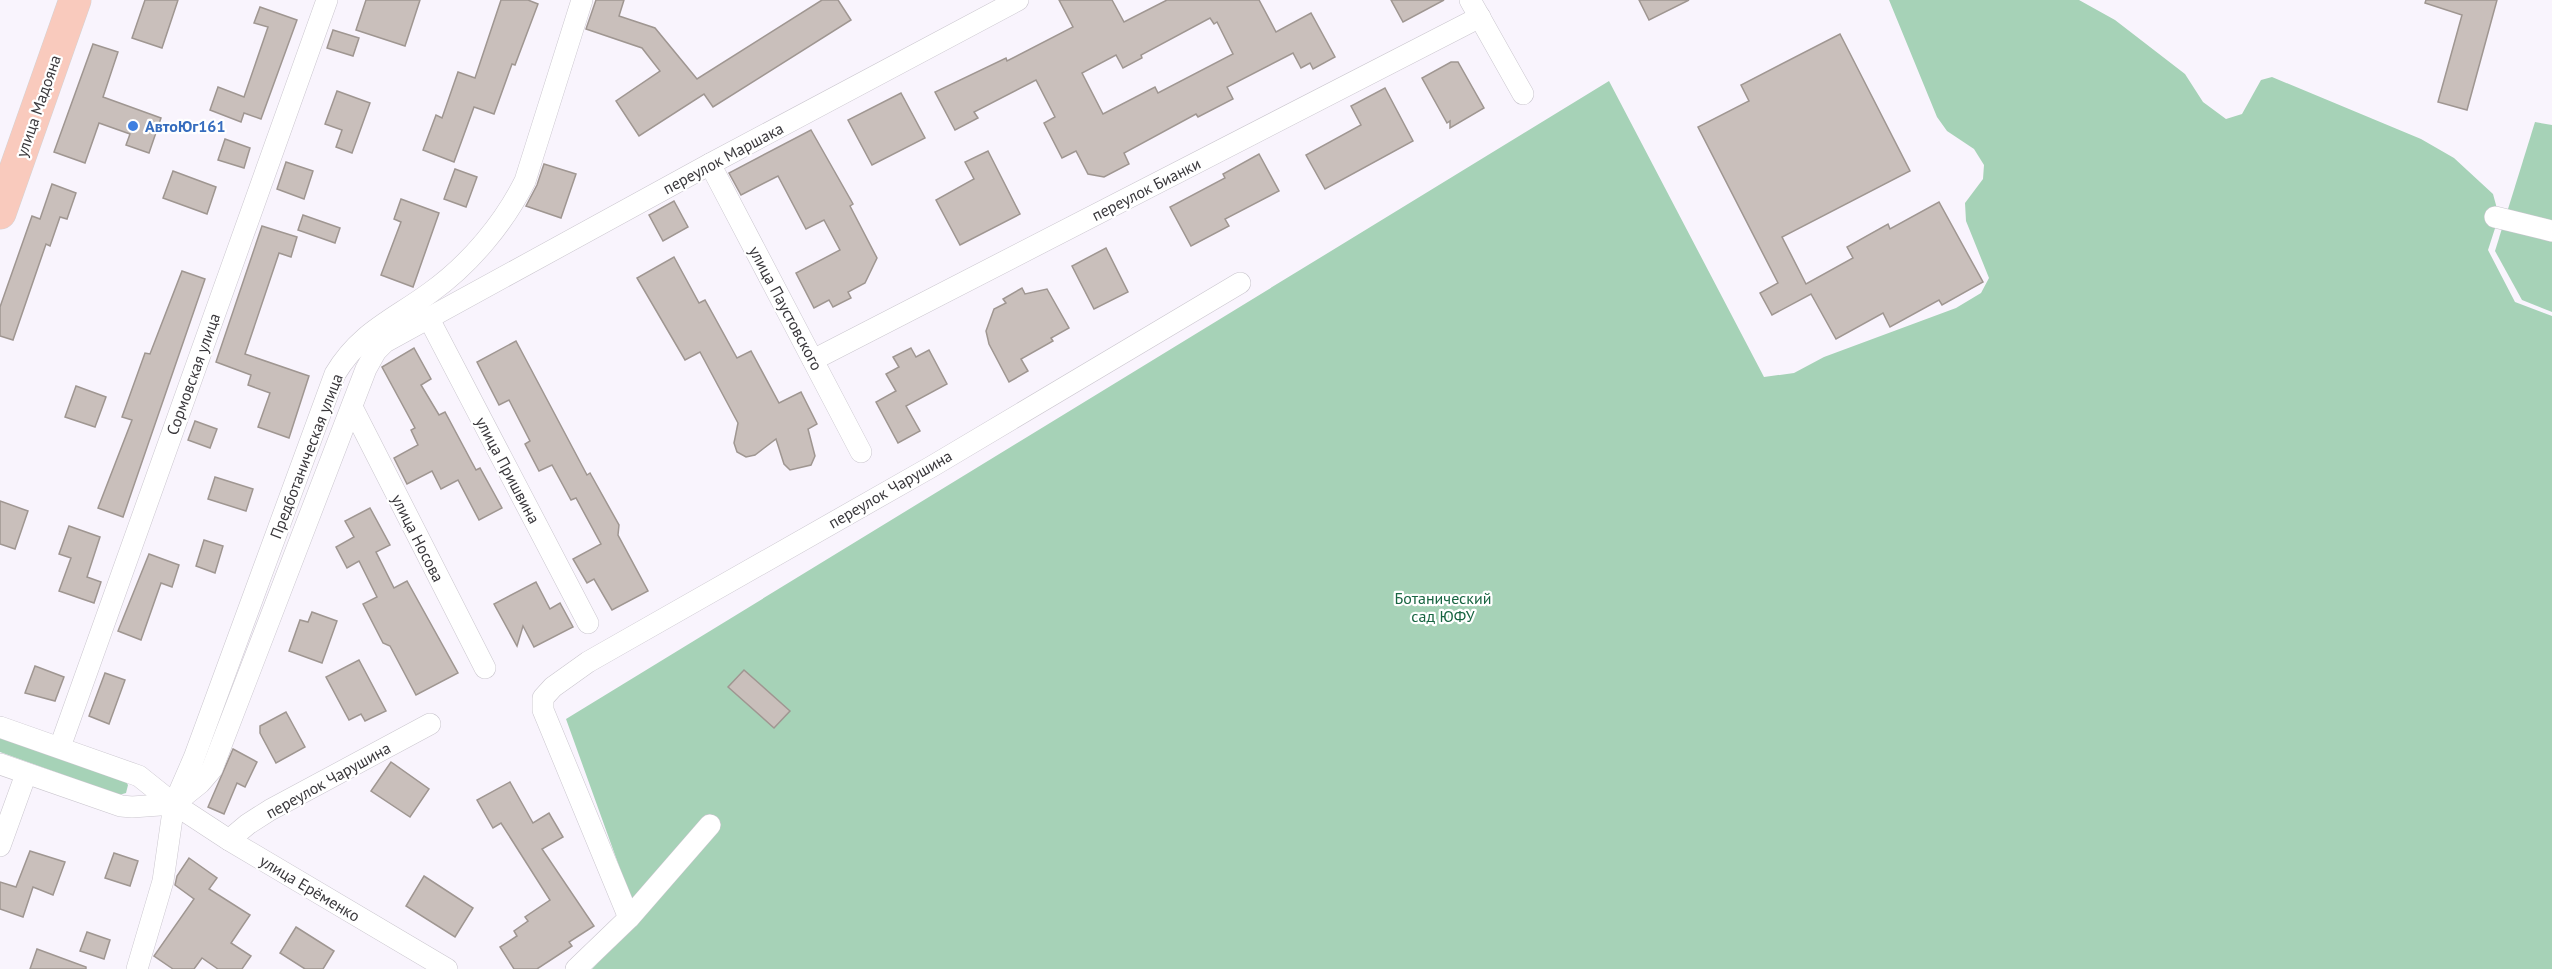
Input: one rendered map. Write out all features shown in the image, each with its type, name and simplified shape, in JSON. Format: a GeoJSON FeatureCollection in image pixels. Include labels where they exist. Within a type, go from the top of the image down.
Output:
{"type":"FeatureCollection","features":[{"type":"Feature","properties":{"kind":"main road","name":"улица Мадояна"},"geometry":{"type":"LineString","coordinates":[[7,132],[57,0]]}},
{"type":"Feature","properties":{"kind":"main road","name":"улица Мадояна"},"geometry":{"type":"LineString","coordinates":[[0,213],[75,0]]}},
{"type":"Feature","properties":{"kind":"street","name":"Сормовская улица"},"geometry":{"type":"LineString","coordinates":[[60,747],[327,0]]}},
{"type":"Feature","properties":{"kind":"street","name":"Предботаническая улица"},"geometry":{"type":"LineString","coordinates":[[137,969],[163,881],[174,804],[194,758],[335,374],[345,357],[375,328],[432,292],[450,277],[513,206],[525,181],[582,0]]}},
{"type":"Feature","properties":{"kind":"street","name":"переулок Маршака"},"geometry":{"type":"LineString","coordinates":[[428,317],[1018,0]]}},
{"type":"Feature","properties":{"kind":"street"},"geometry":{"type":"LineString","coordinates":[[1475,9],[1523,94]]}},
{"type":"Feature","properties":{"kind":"street","name":"переулок Бианки"},"geometry":{"type":"LineString","coordinates":[[813,360],[1475,9]]}},
{"type":"Feature","properties":{"kind":"street","name":"улица Паустовского"},"geometry":{"type":"LineString","coordinates":[[710,164],[861,452]]}},
{"type":"Feature","properties":{"kind":"street"},"geometry":{"type":"LineString","coordinates":[[2495,217],[2552,231]]}},
{"type":"Feature","properties":{"kind":"street","name":"переулок Чарушина"},"geometry":{"type":"LineString","coordinates":[[629,918],[543,710],[543,698],[553,687],[588,662],[931,466],[1240,283]]}},
{"type":"Feature","properties":{"kind":"street","name":"Предботаническая улица"},"geometry":{"type":"LineString","coordinates":[[174,804],[200,783],[212,769],[366,369],[376,351],[385,342],[428,317]]}},
{"type":"Feature","properties":{"kind":"street","name":"улица Пришвина"},"geometry":{"type":"LineString","coordinates":[[428,317],[588,623]]}},
{"type":"Feature","properties":{"kind":"street","name":"улица Носова"},"geometry":{"type":"LineString","coordinates":[[352,407],[484,668]]}},
{"type":"Feature","properties":{"kind":"street","name":"переулок Чарушина"},"geometry":{"type":"LineString","coordinates":[[229,840],[270,810],[430,724]]}},
{"type":"Feature","properties":{"kind":"street","name":"улица Ерёменко"},"geometry":{"type":"LineString","coordinates":[[0,727],[139,776],[174,804],[229,840],[447,969]]}},
{"type":"Feature","properties":{"kind":"street"},"geometry":{"type":"LineString","coordinates":[[0,765],[121,806],[174,804]]}},
{"type":"Feature","properties":{"kind":"street"},"geometry":{"type":"LineString","coordinates":[[0,846],[26,774]]}},
{"type":"Feature","properties":{"kind":"street"},"geometry":{"type":"LineString","coordinates":[[576,969],[629,918],[710,825]]}},
{"type":"Feature","properties":{"kind":"green space","name":"Ботанический сад ЮФУ"},"geometry":{"type":"Polygon","coordinates":[[[1889,0],[2079,0],[2115,20],[2185,74],[2203,102],[2226,119],[2242,114],[2261,80],[2272,77],[2421,139],[2454,158],[2493,194],[2499,216],[2488,250],[2515,302],[2552,316],[2552,969],[592,969],[631,926],[632,902],[566,719],[1609,81],[1764,377],[1794,373],[1824,357],[1956,308],[1981,293],[1989,278],[1966,221],[1965,203],[1983,179],[1984,165],[1974,149],[1947,131],[1937,117],[1889,0]]]}},
{"type":"Feature","properties":{"kind":"green space"},"geometry":{"type":"Polygon","coordinates":[[[2535,122],[2552,125],[2552,312],[2522,300],[2495,251],[2535,122]]]}},
{"type":"Feature","properties":{"kind":"green space"},"geometry":{"type":"Polygon","coordinates":[[[0,735],[124,779],[128,785],[126,793],[119,795],[0,752],[0,735]]]}},
{"type":"Feature","properties":{"kind":"building"},"geometry":{"type":"Polygon","coordinates":[[[145,0],[178,0],[162,48],[132,38],[145,0]]]}},
{"type":"Feature","properties":{"kind":"building"},"geometry":{"type":"Polygon","coordinates":[[[366,0],[420,0],[405,46],[356,30],[366,0]]]}},
{"type":"Feature","properties":{"kind":"building"},"geometry":{"type":"Polygon","coordinates":[[[501,0],[528,0],[538,4],[515,65],[512,64],[494,114],[474,107],[454,162],[423,150],[436,115],[442,118],[458,72],[475,78],[501,0]]]}},
{"type":"Feature","properties":{"kind":"building"},"geometry":{"type":"Polygon","coordinates":[[[596,0],[624,0],[619,16],[655,28],[697,79],[822,0],[838,0],[851,20],[713,107],[704,94],[639,136],[616,101],[660,71],[642,48],[586,29],[596,0]]]}},
{"type":"Feature","properties":{"kind":"building"},"geometry":{"type":"Polygon","coordinates":[[[1059,0],[1112,0],[1124,22],[1167,0],[1259,0],[1276,32],[1311,13],[1335,57],[1313,69],[1310,63],[1301,68],[1293,53],[1227,87],[1233,99],[1198,117],[1196,114],[1124,153],[1129,164],[1104,177],[1088,174],[1076,151],[1062,158],[1044,123],[1055,117],[1036,80],[974,112],[978,118],[955,130],[935,92],[1006,58],[1007,61],[1073,27],[1059,0]],[[1210,18],[1141,55],[1142,58],[1123,68],[1116,55],[1082,73],[1103,114],[1155,87],[1158,93],[1233,54],[1217,22],[1214,24],[1210,18]]]}},
{"type":"Feature","properties":{"kind":"building"},"geometry":{"type":"Polygon","coordinates":[[[1391,0],[1444,0],[1403,22],[1391,0]]]}},
{"type":"Feature","properties":{"kind":"building"},"geometry":{"type":"Polygon","coordinates":[[[1639,0],[1689,0],[1649,20],[1639,0]]]}},
{"type":"Feature","properties":{"kind":"building"},"geometry":{"type":"Polygon","coordinates":[[[2426,0],[2497,0],[2467,110],[2438,102],[2462,15],[2425,3],[2426,0]]]}},
{"type":"Feature","properties":{"kind":"building"},"geometry":{"type":"Polygon","coordinates":[[[260,7],[297,20],[261,119],[244,113],[241,122],[210,110],[218,87],[244,97],[268,27],[254,23],[260,7]]]}},
{"type":"Feature","properties":{"kind":"building"},"geometry":{"type":"Polygon","coordinates":[[[333,30],[359,38],[353,56],[327,48],[333,30]]]}},
{"type":"Feature","properties":{"kind":"building"},"geometry":{"type":"Polygon","coordinates":[[[1840,34],[1910,171],[1782,237],[1806,284],[1853,258],[1847,247],[1888,224],[1890,229],[1939,202],[1983,282],[1942,305],[1939,300],[1890,327],[1883,313],[1836,339],[1811,294],[1772,315],[1760,293],[1778,283],[1698,127],[1749,101],[1741,85],[1840,34]]]}},
{"type":"Feature","properties":{"kind":"building"},"geometry":{"type":"Polygon","coordinates":[[[93,44],[118,52],[103,97],[161,118],[149,153],[126,145],[130,134],[99,123],[85,163],[54,152],[93,44]]]}},
{"type":"Feature","properties":{"kind":"building"},"geometry":{"type":"Polygon","coordinates":[[[1451,62],[1458,62],[1484,108],[1450,128],[1450,121],[1447,123],[1422,78],[1451,62]]]}},
{"type":"Feature","properties":{"kind":"building"},"geometry":{"type":"Polygon","coordinates":[[[1385,88],[1413,141],[1325,189],[1306,155],[1361,125],[1351,106],[1385,88]]]}},
{"type":"Feature","properties":{"kind":"building"},"geometry":{"type":"Polygon","coordinates":[[[337,91],[370,103],[352,153],[336,147],[342,130],[325,124],[337,91]]]}},
{"type":"Feature","properties":{"kind":"building"},"geometry":{"type":"Polygon","coordinates":[[[901,93],[925,138],[872,165],[848,120],[901,93]]]}},
{"type":"Feature","properties":{"kind":"building"},"geometry":{"type":"Polygon","coordinates":[[[811,130],[853,204],[850,206],[877,258],[865,283],[848,292],[851,298],[833,307],[829,300],[814,308],[796,273],[840,250],[824,220],[806,229],[778,176],[741,195],[729,173],[811,130]]]}},
{"type":"Feature","properties":{"kind":"building"},"geometry":{"type":"Polygon","coordinates":[[[225,139],[250,148],[244,168],[218,160],[225,139]]]}},
{"type":"Feature","properties":{"kind":"building"},"geometry":{"type":"Polygon","coordinates":[[[988,151],[1020,214],[960,245],[936,200],[974,179],[965,162],[988,151]]]}},
{"type":"Feature","properties":{"kind":"building"},"geometry":{"type":"Polygon","coordinates":[[[1259,154],[1279,191],[1225,219],[1229,226],[1191,246],[1170,207],[1225,178],[1223,174],[1259,154]]]}},
{"type":"Feature","properties":{"kind":"building"},"geometry":{"type":"Polygon","coordinates":[[[286,162],[313,171],[304,199],[277,189],[286,162]]]}},
{"type":"Feature","properties":{"kind":"building"},"geometry":{"type":"Polygon","coordinates":[[[544,164],[576,174],[561,218],[526,206],[537,185],[544,164]]]}},
{"type":"Feature","properties":{"kind":"building"},"geometry":{"type":"Polygon","coordinates":[[[455,169],[477,177],[466,207],[444,199],[455,169]]]}},
{"type":"Feature","properties":{"kind":"building"},"geometry":{"type":"Polygon","coordinates":[[[173,171],[216,187],[207,214],[163,198],[173,171]]]}},
{"type":"Feature","properties":{"kind":"building"},"geometry":{"type":"Polygon","coordinates":[[[52,184],[76,193],[67,219],[60,217],[50,246],[46,244],[13,340],[0,336],[0,307],[32,216],[40,219],[52,184]]]}},
{"type":"Feature","properties":{"kind":"building"},"geometry":{"type":"Polygon","coordinates":[[[401,199],[439,213],[413,287],[381,275],[401,222],[394,219],[401,199]]]}},
{"type":"Feature","properties":{"kind":"building"},"geometry":{"type":"Polygon","coordinates":[[[674,201],[688,227],[663,241],[649,215],[674,201]]]}},
{"type":"Feature","properties":{"kind":"building"},"geometry":{"type":"Polygon","coordinates":[[[303,215],[340,228],[335,243],[298,230],[303,215]]]}},
{"type":"Feature","properties":{"kind":"building"},"geometry":{"type":"Polygon","coordinates":[[[262,226],[297,237],[291,257],[279,253],[245,354],[309,376],[289,438],[258,427],[270,393],[248,385],[251,375],[216,362],[262,226]]]}},
{"type":"Feature","properties":{"kind":"building"},"geometry":{"type":"Polygon","coordinates":[[[1106,248],[1128,292],[1094,309],[1072,266],[1106,248]]]}},
{"type":"Feature","properties":{"kind":"building"},"geometry":{"type":"Polygon","coordinates":[[[674,257],[699,303],[705,300],[737,358],[751,351],[779,403],[801,392],[817,424],[808,429],[815,456],[811,465],[790,470],[784,464],[776,439],[755,455],[746,457],[737,452],[734,443],[738,423],[700,352],[685,360],[637,278],[674,257]]]}},
{"type":"Feature","properties":{"kind":"building"},"geometry":{"type":"Polygon","coordinates":[[[182,271],[205,279],[123,517],[98,508],[132,420],[122,417],[145,353],[150,354],[182,271]]]}},
{"type":"Feature","properties":{"kind":"building"},"geometry":{"type":"Polygon","coordinates":[[[1022,288],[1025,294],[1047,289],[1069,328],[1051,338],[1053,341],[1021,359],[1028,371],[1009,382],[989,344],[986,331],[994,309],[1006,303],[1003,299],[1022,288]]]}},
{"type":"Feature","properties":{"kind":"building"},"geometry":{"type":"Polygon","coordinates":[[[516,341],[587,475],[590,473],[619,525],[618,535],[648,591],[612,610],[594,579],[587,583],[573,559],[601,544],[576,498],[571,500],[552,465],[539,471],[525,444],[530,441],[509,400],[499,405],[477,362],[516,341]]]}},
{"type":"Feature","properties":{"kind":"building"},"geometry":{"type":"Polygon","coordinates":[[[414,348],[431,379],[421,385],[439,415],[445,412],[476,470],[480,468],[502,508],[479,520],[458,480],[441,489],[432,471],[407,484],[394,458],[418,445],[411,430],[415,428],[382,367],[414,348]]]}},
{"type":"Feature","properties":{"kind":"building"},"geometry":{"type":"Polygon","coordinates":[[[911,348],[916,357],[929,350],[947,384],[906,406],[920,431],[898,443],[876,402],[896,391],[886,374],[899,367],[893,357],[911,348]]]}},
{"type":"Feature","properties":{"kind":"building"},"geometry":{"type":"Polygon","coordinates":[[[76,386],[106,397],[95,427],[65,417],[76,386]]]}},
{"type":"Feature","properties":{"kind":"building"},"geometry":{"type":"Polygon","coordinates":[[[195,421],[217,429],[210,448],[188,440],[195,421]]]}},
{"type":"Feature","properties":{"kind":"building"},"geometry":{"type":"Polygon","coordinates":[[[215,477],[253,489],[246,511],[208,499],[215,477]]]}},
{"type":"Feature","properties":{"kind":"building"},"geometry":{"type":"Polygon","coordinates":[[[0,501],[28,511],[15,549],[0,544],[0,501]]]}},
{"type":"Feature","properties":{"kind":"building"},"geometry":{"type":"Polygon","coordinates":[[[370,508],[390,545],[376,552],[394,588],[407,581],[458,673],[416,695],[390,646],[383,643],[363,604],[377,597],[359,561],[347,568],[336,547],[354,537],[345,521],[370,508]]]}},
{"type":"Feature","properties":{"kind":"building"},"geometry":{"type":"Polygon","coordinates":[[[69,526],[100,537],[87,577],[101,582],[94,603],[59,591],[71,558],[59,554],[69,526]]]}},
{"type":"Feature","properties":{"kind":"building"},"geometry":{"type":"Polygon","coordinates":[[[204,540],[223,546],[215,573],[196,566],[204,540]]]}},
{"type":"Feature","properties":{"kind":"building"},"geometry":{"type":"Polygon","coordinates":[[[149,554],[179,565],[172,587],[161,583],[141,640],[118,631],[149,554]]]}},
{"type":"Feature","properties":{"kind":"building"},"geometry":{"type":"Polygon","coordinates":[[[536,582],[550,609],[560,603],[573,627],[534,647],[523,626],[517,646],[494,604],[536,582]]]}},
{"type":"Feature","properties":{"kind":"building"},"geometry":{"type":"Polygon","coordinates":[[[312,612],[337,621],[322,663],[289,651],[300,620],[308,622],[312,612]]]}},
{"type":"Feature","properties":{"kind":"building"},"geometry":{"type":"Polygon","coordinates":[[[359,660],[386,711],[365,721],[361,714],[349,720],[326,677],[359,660]]]}},
{"type":"Feature","properties":{"kind":"building"},"geometry":{"type":"Polygon","coordinates":[[[35,666],[64,677],[55,701],[25,693],[35,666]]]}},
{"type":"Feature","properties":{"kind":"building"},"geometry":{"type":"Polygon","coordinates":[[[744,670],[790,711],[774,728],[728,687],[744,670]]]}},
{"type":"Feature","properties":{"kind":"building"},"geometry":{"type":"Polygon","coordinates":[[[105,673],[125,680],[109,724],[89,716],[105,673]]]}},
{"type":"Feature","properties":{"kind":"building"},"geometry":{"type":"Polygon","coordinates":[[[286,712],[305,747],[276,763],[260,733],[260,726],[286,712]]]}},
{"type":"Feature","properties":{"kind":"building"},"geometry":{"type":"Polygon","coordinates":[[[233,749],[257,762],[245,787],[237,783],[224,814],[208,807],[233,749]]]}},
{"type":"Feature","properties":{"kind":"building"},"geometry":{"type":"Polygon","coordinates":[[[391,762],[429,789],[410,817],[371,791],[391,762]]]}},
{"type":"Feature","properties":{"kind":"building"},"geometry":{"type":"Polygon","coordinates":[[[510,782],[533,823],[549,813],[563,837],[542,849],[594,926],[569,942],[572,946],[537,969],[514,969],[500,947],[517,936],[514,931],[528,921],[525,917],[550,900],[501,823],[493,828],[477,800],[510,782]]]}},
{"type":"Feature","properties":{"kind":"building"},"geometry":{"type":"Polygon","coordinates":[[[30,851],[65,862],[53,895],[33,887],[23,917],[0,909],[0,882],[16,887],[30,851]]]}},
{"type":"Feature","properties":{"kind":"building"},"geometry":{"type":"Polygon","coordinates":[[[114,853],[138,861],[130,886],[105,878],[114,853]]]}},
{"type":"Feature","properties":{"kind":"building"},"geometry":{"type":"Polygon","coordinates":[[[189,858],[217,878],[209,889],[250,915],[231,943],[251,956],[242,969],[218,969],[202,958],[194,969],[173,969],[154,956],[194,899],[175,885],[177,876],[189,858]]]}},
{"type":"Feature","properties":{"kind":"building"},"geometry":{"type":"Polygon","coordinates":[[[424,876],[473,908],[455,937],[406,906],[424,876]]]}},
{"type":"Feature","properties":{"kind":"building"},"geometry":{"type":"Polygon","coordinates":[[[296,927],[334,951],[323,969],[305,969],[280,953],[296,927]]]}},
{"type":"Feature","properties":{"kind":"building"},"geometry":{"type":"Polygon","coordinates":[[[87,932],[110,940],[104,959],[80,951],[87,932]]]}},
{"type":"Feature","properties":{"kind":"building"},"geometry":{"type":"Polygon","coordinates":[[[37,949],[86,967],[86,969],[30,969],[37,949]]]}},
{"type":"Feature","properties":{"kind":"place","name":"АвтоЮг161"},"geometry":{"type":"Point","coordinates":[133,126]}}]}
